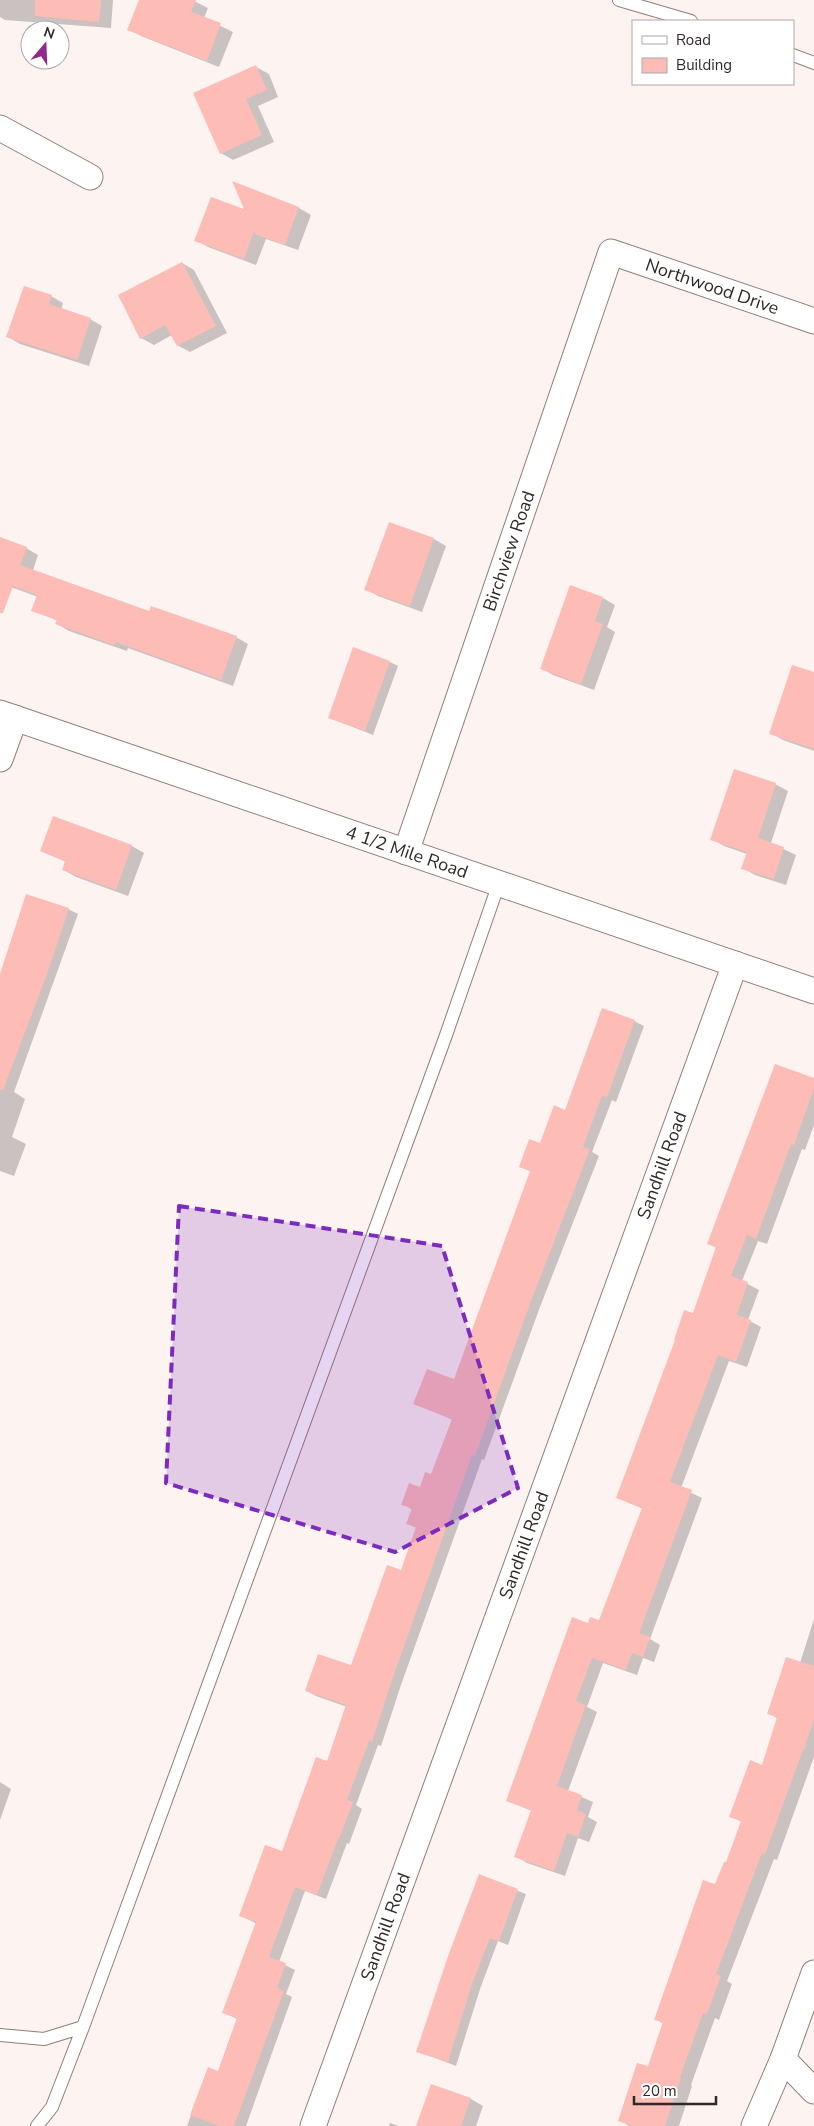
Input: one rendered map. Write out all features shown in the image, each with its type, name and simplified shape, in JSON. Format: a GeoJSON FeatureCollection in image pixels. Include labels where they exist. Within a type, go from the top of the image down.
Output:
{"type":"FeatureCollection","features":[{"type":"Feature","properties":{"kind":"street"},"geometry":{"type":"LineString","coordinates":[[0,128],[90,177]]}},
{"type":"Feature","properties":{"kind":"street","name":"Northwood Drive"},"geometry":{"type":"LineString","coordinates":[[612,252],[814,321]]}},
{"type":"Feature","properties":{"kind":"street","name":"Birchview Road"},"geometry":{"type":"LineString","coordinates":[[406,852],[612,252]]}},
{"type":"Feature","properties":{"kind":"street"},"geometry":{"type":"LineString","coordinates":[[0,759],[8,715]]}},
{"type":"Feature","properties":{"kind":"street","name":"4 1/2 Mile Road"},"geometry":{"type":"LineString","coordinates":[[8,715],[813,989]]}},
{"type":"Feature","properties":{"kind":"street","name":"Sandhill Road"},"geometry":{"type":"LineString","coordinates":[[313,2126],[735,964]]}},
{"type":"Feature","properties":{"kind":"street"},"geometry":{"type":"LineString","coordinates":[[754,2126],[783,2059],[808,2010],[814,1973]]}},
{"type":"Feature","properties":{"kind":"street"},"geometry":{"type":"LineString","coordinates":[[783,2059],[814,2091]]}},
{"type":"Feature","properties":{"kind":"lane"},"geometry":{"type":"LineString","coordinates":[[619,0],[688,20]]}},
{"type":"Feature","properties":{"kind":"lane"},"geometry":{"type":"LineString","coordinates":[[794,55],[814,63]]}},
{"type":"Feature","properties":{"kind":"lane"},"geometry":{"type":"LineString","coordinates":[[37,2126],[52,2106],[83,2027],[445,1038],[499,883]]}},
{"type":"Feature","properties":{"kind":"lane"},"geometry":{"type":"LineString","coordinates":[[0,2035],[44,2038],[83,2027]]}},
{"type":"Feature","properties":{"kind":"highlighted area"},"geometry":{"type":"Polygon","coordinates":[[[179,1206],[442,1246],[518,1488],[395,1552],[166,1483],[179,1206]]]}},
{"type":"Feature","properties":{"kind":"building"},"geometry":{"type":"Polygon","coordinates":[[[35,0],[101,0],[99,22],[35,16],[35,0]]]}},
{"type":"Feature","properties":{"kind":"building"},"geometry":{"type":"Polygon","coordinates":[[[139,0],[196,0],[191,12],[221,23],[207,61],[127,30],[139,0]]]}},
{"type":"Feature","properties":{"kind":"building"},"geometry":{"type":"Polygon","coordinates":[[[256,65],[267,90],[246,99],[262,135],[220,154],[193,93],[256,65]]]}},
{"type":"Feature","properties":{"kind":"building"},"geometry":{"type":"Polygon","coordinates":[[[232,181],[299,207],[285,245],[255,234],[254,231],[244,259],[194,241],[211,197],[244,209],[232,181]]]}},
{"type":"Feature","properties":{"kind":"building"},"geometry":{"type":"Polygon","coordinates":[[[182,262],[216,326],[177,346],[165,325],[140,339],[118,295],[182,262]]]}},
{"type":"Feature","properties":{"kind":"building"},"geometry":{"type":"Polygon","coordinates":[[[24,286],[52,295],[49,304],[91,318],[77,360],[6,337],[24,286]]]}},
{"type":"Feature","properties":{"kind":"building"},"geometry":{"type":"Polygon","coordinates":[[[389,522],[434,538],[410,606],[364,590],[389,522]]]}},
{"type":"Feature","properties":{"kind":"building"},"geometry":{"type":"Polygon","coordinates":[[[0,537],[27,547],[20,565],[149,611],[151,606],[237,636],[221,680],[116,642],[114,645],[55,624],[57,620],[31,611],[37,595],[13,586],[3,613],[0,613],[0,537]]]}},
{"type":"Feature","properties":{"kind":"building"},"geometry":{"type":"Polygon","coordinates":[[[570,585],[603,597],[595,621],[603,624],[581,684],[540,669],[570,585]]]}},
{"type":"Feature","properties":{"kind":"building"},"geometry":{"type":"Polygon","coordinates":[[[353,647],[390,661],[365,731],[328,718],[353,647]]]}},
{"type":"Feature","properties":{"kind":"building"},"geometry":{"type":"Polygon","coordinates":[[[792,665],[814,672],[814,749],[769,734],[792,665]]]}},
{"type":"Feature","properties":{"kind":"building"},"geometry":{"type":"Polygon","coordinates":[[[734,769],[776,783],[758,838],[784,847],[774,879],[741,869],[747,852],[710,840],[734,769]]]}},
{"type":"Feature","properties":{"kind":"building"},"geometry":{"type":"Polygon","coordinates":[[[53,816],[132,845],[116,890],[62,870],[65,861],[40,851],[53,816]]]}},
{"type":"Feature","properties":{"kind":"building"},"geometry":{"type":"Polygon","coordinates":[[[26,894],[69,908],[47,974],[3,1090],[0,1090],[0,974],[26,894]]]}},
{"type":"Feature","properties":{"kind":"building"},"geometry":{"type":"Polygon","coordinates":[[[602,1008],[635,1020],[607,1097],[602,1096],[583,1147],[590,1149],[531,1301],[475,1456],[472,1455],[392,1680],[372,1742],[369,1741],[347,1800],[353,1802],[339,1839],[317,1895],[295,1887],[269,1957],[286,1963],[277,1988],[284,1991],[234,2126],[219,2126],[190,2115],[208,2067],[218,2071],[237,2018],[222,2013],[256,1922],[239,1916],[265,1845],[282,1851],[316,1757],[327,1761],[346,1705],[305,1691],[318,1654],[351,1665],[387,1565],[401,1570],[416,1527],[406,1524],[412,1508],[401,1505],[409,1483],[420,1487],[425,1472],[431,1474],[452,1419],[413,1404],[427,1369],[454,1379],[530,1171],[519,1167],[529,1139],[540,1143],[554,1105],[565,1110],[602,1008]]]}},
{"type":"Feature","properties":{"kind":"building"},"geometry":{"type":"Polygon","coordinates":[[[775,1064],[814,1078],[814,1088],[794,1145],[791,1144],[756,1239],[747,1235],[731,1276],[748,1282],[737,1315],[751,1320],[736,1362],[718,1355],[670,1482],[692,1490],[639,1633],[650,1637],[643,1657],[632,1653],[626,1670],[592,1658],[576,1701],[586,1705],[557,1786],[582,1795],[577,1810],[586,1814],[578,1837],[567,1833],[554,1871],[514,1857],[531,1810],[506,1801],[572,1617],[588,1623],[590,1617],[599,1620],[642,1508],[616,1498],[675,1340],[684,1310],[693,1313],[716,1247],[707,1244],[775,1064]]]}},
{"type":"Feature","properties":{"kind":"building"},"geometry":{"type":"Polygon","coordinates":[[[786,1657],[814,1666],[814,1719],[804,1750],[765,1854],[762,1853],[716,1974],[721,1976],[707,2014],[703,2013],[665,2126],[633,2126],[618,2121],[637,2063],[648,2066],[663,2022],[654,2020],[703,1880],[715,1884],[724,1862],[726,1862],[741,1821],[729,1817],[750,1760],[762,1765],[777,1717],[767,1714],[786,1657]]]}},
{"type":"Feature","properties":{"kind":"building"},"geometry":{"type":"Polygon","coordinates":[[[479,1874],[518,1889],[499,1941],[490,1938],[472,1984],[448,2062],[416,2052],[448,1956],[479,1874]]]}},
{"type":"Feature","properties":{"kind":"building"},"geometry":{"type":"Polygon","coordinates":[[[431,2084],[471,2098],[461,2126],[416,2126],[431,2084]]]}}]}
